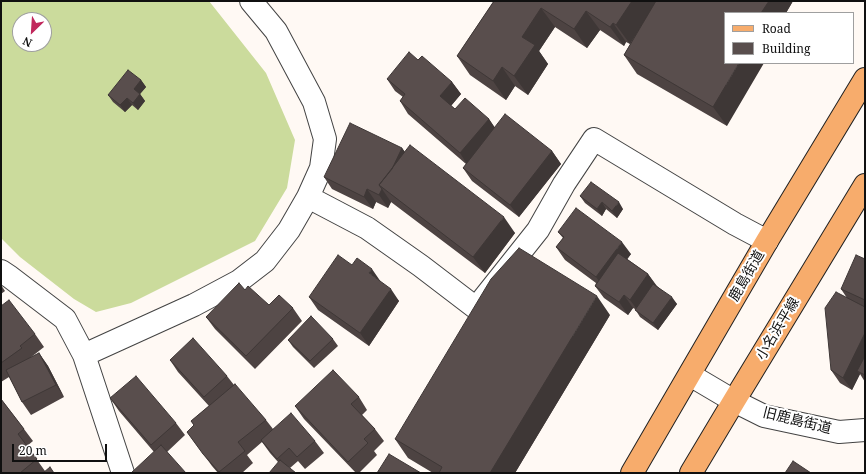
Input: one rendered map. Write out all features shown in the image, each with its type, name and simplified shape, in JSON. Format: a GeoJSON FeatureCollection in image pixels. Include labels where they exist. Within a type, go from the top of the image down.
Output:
{"type":"FeatureCollection","features":[{"type":"Feature","properties":{"kind":"main road","name":"鹿島街道"},"geometry":{"type":"LineString","coordinates":[[632,473],[767,241],[865,79]]}},
{"type":"Feature","properties":{"kind":"main road","name":"小名浜平線"},"geometry":{"type":"LineString","coordinates":[[691,473],[865,185]]}},
{"type":"Feature","properties":{"kind":"street"},"geometry":{"type":"LineString","coordinates":[[84,355],[194,305],[239,280],[265,261],[290,230],[308,197],[321,168],[325,139],[314,102],[276,31],[251,1]]}},
{"type":"Feature","properties":{"kind":"street"},"geometry":{"type":"LineString","coordinates":[[308,197],[367,228],[421,266],[476,308],[538,230],[564,184],[594,139],[735,224],[767,241]]}},
{"type":"Feature","properties":{"kind":"street"},"geometry":{"type":"LineString","coordinates":[[1,271],[65,319],[84,355],[123,473]]}},
{"type":"Feature","properties":{"kind":"street","name":"旧鹿島街道"},"geometry":{"type":"LineString","coordinates":[[690,375],[734,401],[764,416],[839,432],[865,430]]}},
{"type":"Feature","properties":{"kind":"green space"},"geometry":{"type":"Polygon","coordinates":[[[1,1],[209,1],[266,73],[295,140],[287,188],[255,241],[131,303],[96,312],[74,299],[20,257],[1,238],[1,1]]]}},
{"type":"Feature","properties":{"kind":"building"},"geometry":{"type":"Polygon","coordinates":[[[494,1],[632,1],[616,25],[613,23],[610,27],[586,11],[574,29],[541,8],[522,37],[535,45],[514,76],[502,67],[493,81],[457,56],[494,1]]]}},
{"type":"Feature","properties":{"kind":"building"},"geometry":{"type":"Polygon","coordinates":[[[656,1],[769,1],[762,12],[724,12],[724,64],[738,64],[713,107],[624,55],[656,1]]]}},
{"type":"Feature","properties":{"kind":"building"},"geometry":{"type":"Polygon","coordinates":[[[409,52],[418,60],[422,56],[452,82],[440,96],[455,109],[465,98],[489,119],[460,153],[400,101],[405,94],[387,79],[409,52]]]}},
{"type":"Feature","properties":{"kind":"building"},"geometry":{"type":"Polygon","coordinates":[[[128,70],[141,80],[134,89],[140,94],[133,103],[127,98],[120,105],[108,95],[128,70]]]}},
{"type":"Feature","properties":{"kind":"building"},"geometry":{"type":"Polygon","coordinates":[[[505,114],[552,151],[510,205],[463,168],[505,114]]]}},
{"type":"Feature","properties":{"kind":"building"},"geometry":{"type":"Polygon","coordinates":[[[350,123],[402,148],[392,169],[379,185],[382,189],[379,195],[367,189],[364,197],[324,177],[350,123]]]}},
{"type":"Feature","properties":{"kind":"building"},"geometry":{"type":"Polygon","coordinates":[[[410,145],[504,217],[473,257],[379,185],[410,145]]]}},
{"type":"Feature","properties":{"kind":"building"},"geometry":{"type":"Polygon","coordinates":[[[591,182],[619,202],[612,211],[602,202],[597,209],[580,196],[591,182]]]}},
{"type":"Feature","properties":{"kind":"building"},"geometry":{"type":"Polygon","coordinates":[[[576,208],[622,242],[596,277],[556,247],[564,237],[558,232],[576,208]]]}},
{"type":"Feature","properties":{"kind":"building"},"geometry":{"type":"Polygon","coordinates":[[[519,248],[597,296],[490,473],[439,473],[442,467],[395,439],[491,279],[519,248]]]}},
{"type":"Feature","properties":{"kind":"building"},"geometry":{"type":"Polygon","coordinates":[[[618,253],[648,274],[630,300],[624,295],[619,302],[595,286],[618,253]]]}},
{"type":"Feature","properties":{"kind":"building"},"geometry":{"type":"Polygon","coordinates":[[[338,255],[352,265],[357,258],[372,269],[369,273],[391,289],[360,333],[309,297],[338,255]]]}},
{"type":"Feature","properties":{"kind":"building"},"geometry":{"type":"Polygon","coordinates":[[[856,255],[865,259],[865,300],[841,289],[856,255]]]}},
{"type":"Feature","properties":{"kind":"building"},"geometry":{"type":"Polygon","coordinates":[[[239,283],[245,290],[248,286],[269,305],[279,295],[293,308],[246,356],[206,317],[239,283]]]}},
{"type":"Feature","properties":{"kind":"building"},"geometry":{"type":"Polygon","coordinates":[[[653,284],[672,297],[653,323],[635,310],[653,284]]]}},
{"type":"Feature","properties":{"kind":"building"},"geometry":{"type":"Polygon","coordinates":[[[836,292],[865,307],[865,333],[843,378],[831,370],[825,308],[836,292]]]}},
{"type":"Feature","properties":{"kind":"building"},"geometry":{"type":"Polygon","coordinates":[[[9,300],[35,334],[20,346],[22,348],[1,363],[1,306],[9,300]]]}},
{"type":"Feature","properties":{"kind":"building"},"geometry":{"type":"Polygon","coordinates":[[[311,316],[333,339],[310,361],[288,340],[311,316]]]}},
{"type":"Feature","properties":{"kind":"building"},"geometry":{"type":"Polygon","coordinates":[[[193,338],[227,376],[204,397],[170,360],[193,338]]]}},
{"type":"Feature","properties":{"kind":"building"},"geometry":{"type":"Polygon","coordinates":[[[39,353],[56,385],[22,402],[6,370],[39,353]]]}},
{"type":"Feature","properties":{"kind":"building"},"geometry":{"type":"Polygon","coordinates":[[[865,356],[865,375],[857,371],[865,356]]]}},
{"type":"Feature","properties":{"kind":"building"},"geometry":{"type":"Polygon","coordinates":[[[333,370],[359,397],[351,404],[375,429],[364,439],[368,443],[348,462],[295,406],[333,370]]]}},
{"type":"Feature","properties":{"kind":"building"},"geometry":{"type":"Polygon","coordinates":[[[136,376],[176,423],[151,445],[110,398],[136,376]]]}},
{"type":"Feature","properties":{"kind":"building"},"geometry":{"type":"Polygon","coordinates":[[[235,384],[266,420],[238,442],[245,451],[219,472],[203,454],[187,432],[194,425],[191,421],[235,384]]]}},
{"type":"Feature","properties":{"kind":"building"},"geometry":{"type":"Polygon","coordinates":[[[1,399],[24,429],[18,434],[37,459],[20,473],[1,473],[1,399]]]}},
{"type":"Feature","properties":{"kind":"building"},"geometry":{"type":"Polygon","coordinates":[[[291,413],[315,441],[297,457],[289,448],[277,459],[261,440],[291,413]]]}},
{"type":"Feature","properties":{"kind":"building"},"geometry":{"type":"Polygon","coordinates":[[[161,445],[186,473],[131,473],[161,445]]]}},
{"type":"Feature","properties":{"kind":"building"},"geometry":{"type":"Polygon","coordinates":[[[389,454],[421,473],[377,473],[389,454]]]}},
{"type":"Feature","properties":{"kind":"building"},"geometry":{"type":"Polygon","coordinates":[[[280,460],[296,473],[269,473],[280,460]]]}},
{"type":"Feature","properties":{"kind":"building"},"geometry":{"type":"Polygon","coordinates":[[[793,461],[811,473],[785,473],[793,461]]]}},
{"type":"Feature","properties":{"kind":"building"},"geometry":{"type":"Polygon","coordinates":[[[50,467],[54,473],[43,473],[50,467]]]}}]}
